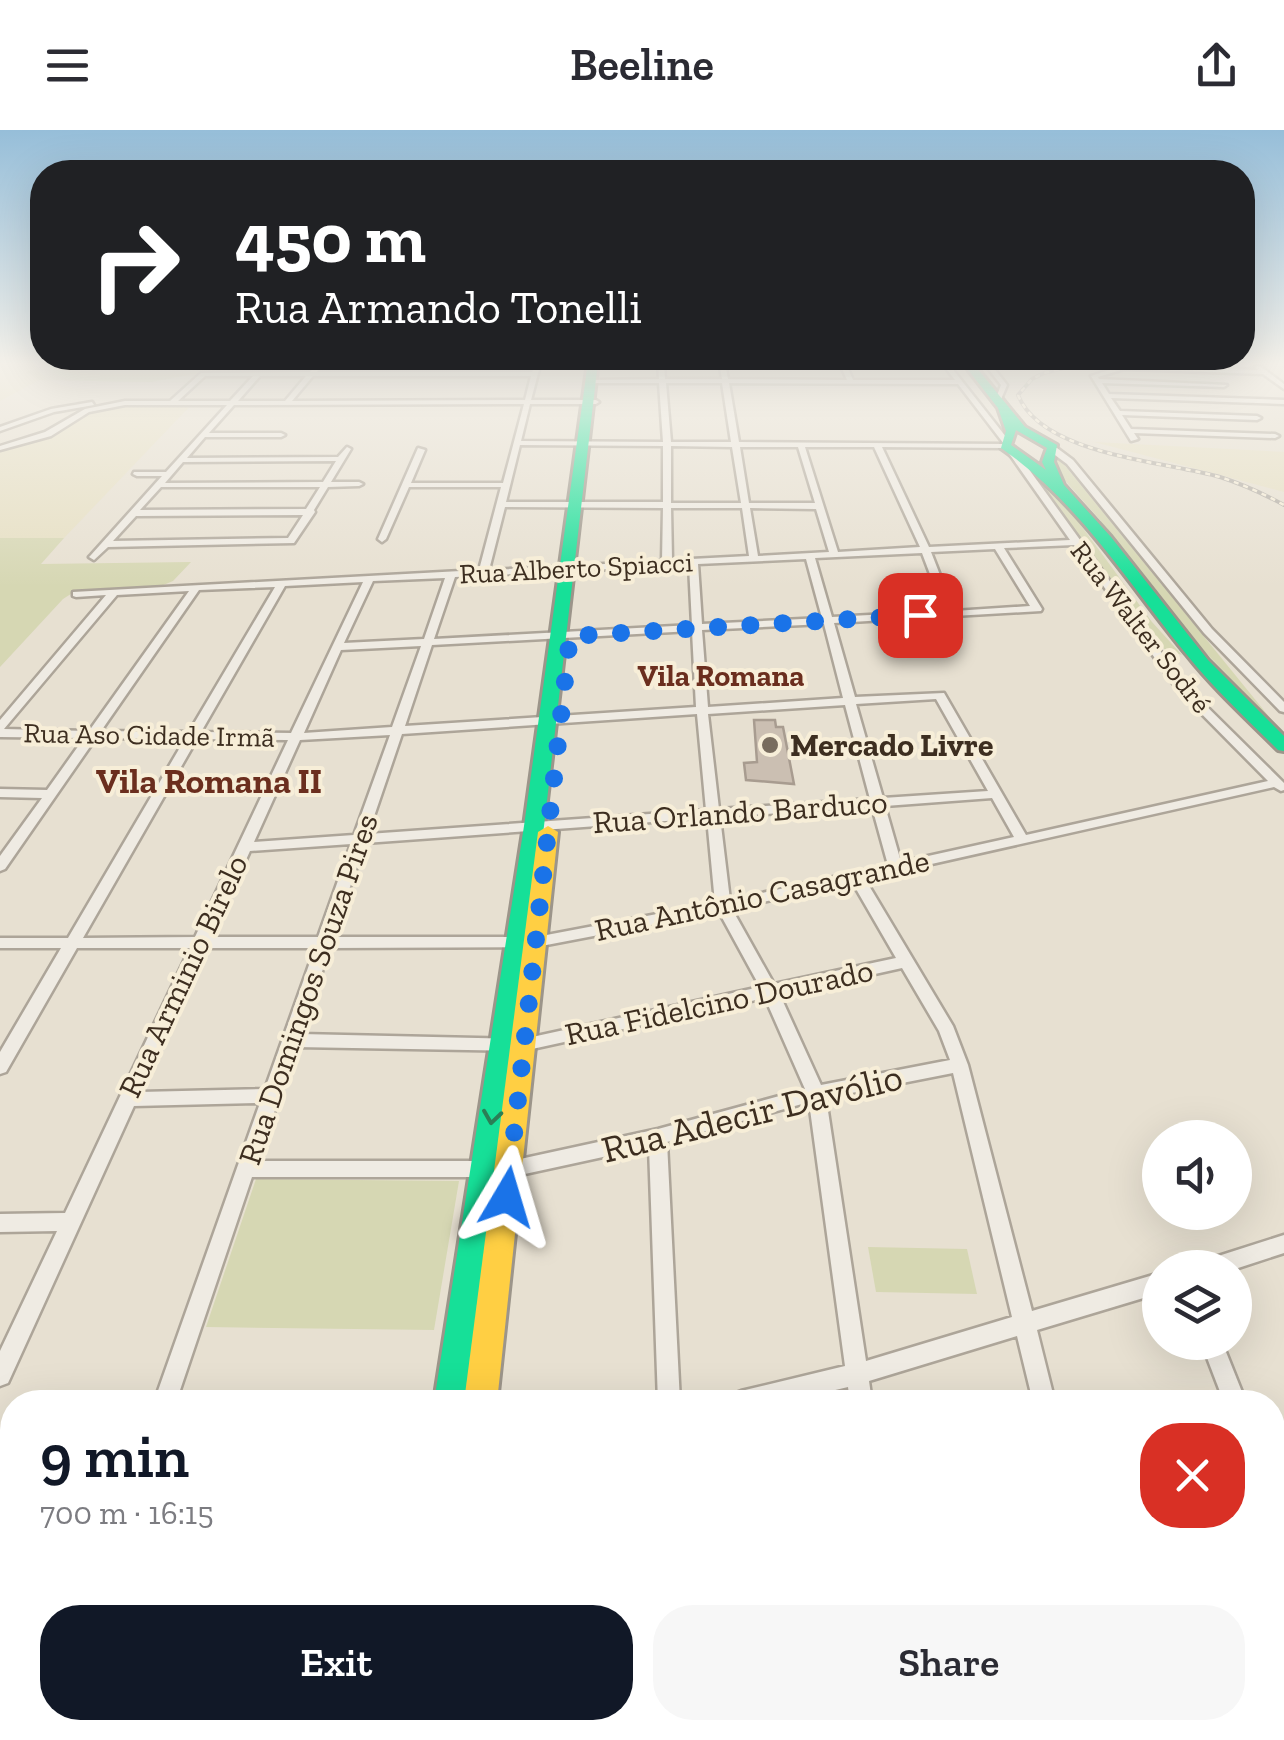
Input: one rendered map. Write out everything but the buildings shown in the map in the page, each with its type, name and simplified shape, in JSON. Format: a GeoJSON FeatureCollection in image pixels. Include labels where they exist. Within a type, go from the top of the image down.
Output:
{"type":"FeatureCollection","features":[{"type":"Feature","properties":{"kind":"street"},"geometry":{"type":"LineString","coordinates":[[0,448],[37,437]]}},
{"type":"Feature","properties":{"kind":"street"},"geometry":{"type":"LineString","coordinates":[[94,558],[202,437]]}},
{"type":"Feature","properties":{"kind":"street"},"geometry":{"type":"LineString","coordinates":[[482,573],[519,437]]}},
{"type":"Feature","properties":{"kind":"street"},"geometry":{"type":"LineString","coordinates":[[452,1390],[484,1170],[512,1045],[588,437]]}},
{"type":"Feature","properties":{"kind":"street"},"geometry":{"type":"LineString","coordinates":[[666,564],[667,437]]}},
{"type":"Feature","properties":{"kind":"street"},"geometry":{"type":"LineString","coordinates":[[736,437],[754,558]]}},
{"type":"Feature","properties":{"kind":"street","name":"Rua Walter Sodré"},"geometry":{"type":"LineString","coordinates":[[1005,437],[1075,542],[1181,687],[1280,786]]}},
{"type":"Feature","properties":{"kind":"street"},"geometry":{"type":"LineString","coordinates":[[1008,437],[1011,447],[1039,466],[1061,488],[1194,654],[1284,746]]}},
{"type":"Feature","properties":{"kind":"street"},"geometry":{"type":"LineString","coordinates":[[1033,437],[1070,462],[1208,631],[1284,709]]}},
{"type":"Feature","properties":{"kind":"street"},"geometry":{"type":"LineString","coordinates":[[517,443],[1048,448]]}},
{"type":"Feature","properties":{"kind":"street"},"geometry":{"type":"LineString","coordinates":[[801,445],[834,553]]}},
{"type":"Feature","properties":{"kind":"street"},"geometry":{"type":"LineString","coordinates":[[877,445],[926,550],[950,614]]}},
{"type":"Feature","properties":{"kind":"street"},"geometry":{"type":"LineString","coordinates":[[1048,448],[1050,468],[1061,488]]}},
{"type":"Feature","properties":{"kind":"street"},"geometry":{"type":"LineString","coordinates":[[106,544],[291,541],[347,449]]}},
{"type":"Feature","properties":{"kind":"street"},"geometry":{"type":"LineString","coordinates":[[382,539],[421,450]]}},
{"type":"Feature","properties":{"kind":"street"},"geometry":{"type":"LineString","coordinates":[[181,460],[341,459]]}},
{"type":"Feature","properties":{"kind":"street"},"geometry":{"type":"LineString","coordinates":[[137,474],[169,474]]}},
{"type":"Feature","properties":{"kind":"street"},"geometry":{"type":"LineString","coordinates":[[158,486],[360,484]]}},
{"type":"Feature","properties":{"kind":"street"},"geometry":{"type":"LineString","coordinates":[[406,485],[506,485]]}},
{"type":"Feature","properties":{"kind":"street"},"geometry":{"type":"LineString","coordinates":[[501,504],[820,506]]}},
{"type":"Feature","properties":{"kind":"street"},"geometry":{"type":"LineString","coordinates":[[134,513],[311,512]]}},
{"type":"Feature","properties":{"kind":"street","name":"Rua Alberto Spiacci"},"geometry":{"type":"LineString","coordinates":[[76,594],[1075,542]]}},
{"type":"Feature","properties":{"kind":"street"},"geometry":{"type":"LineString","coordinates":[[337,647],[1038,607],[998,546]]}},
{"type":"Feature","properties":{"kind":"street"},"geometry":{"type":"LineString","coordinates":[[810,555],[895,866]]}},
{"type":"Feature","properties":{"kind":"street"},"geometry":{"type":"LineString","coordinates":[[693,562],[702,710],[723,906],[768,989],[816,1093],[859,1390]]}},
{"type":"Feature","properties":{"kind":"street","name":"Rua Domingos Souza Pires"},"geometry":{"type":"LineString","coordinates":[[169,1390],[451,575]]}},
{"type":"Feature","properties":{"kind":"street","name":"Rua Arminio Birelo"},"geometry":{"type":"LineString","coordinates":[[0,1375],[369,579]]}},
{"type":"Feature","properties":{"kind":"street"},"geometry":{"type":"LineString","coordinates":[[0,1067],[282,583]]}},
{"type":"Feature","properties":{"kind":"street"},"geometry":{"type":"LineString","coordinates":[[0,866],[196,588]]}},
{"type":"Feature","properties":{"kind":"street"},"geometry":{"type":"LineString","coordinates":[[0,730],[113,592]]}},
{"type":"Feature","properties":{"kind":"street"},"geometry":{"type":"LineString","coordinates":[[398,732],[940,695],[1022,840]]}},
{"type":"Feature","properties":{"kind":"street","name":"Rua Aso Cidade Irmã"},"geometry":{"type":"LineString","coordinates":[[0,730],[192,738],[398,732]]}},
{"type":"Feature","properties":{"kind":"street","name":"Rua Antônio Casagrande"},"geometry":{"type":"LineString","coordinates":[[0,943],[526,943],[723,906],[1280,786]]}},
{"type":"Feature","properties":{"kind":"street"},"geometry":{"type":"LineString","coordinates":[[0,793],[51,794]]}},
{"type":"Feature","properties":{"kind":"street","name":"Rua Orlando Barduco"},"geometry":{"type":"LineString","coordinates":[[244,846],[996,794]]}},
{"type":"Feature","properties":{"kind":"street"},"geometry":{"type":"LineString","coordinates":[[855,875],[948,1030],[1041,1390]]}},
{"type":"Feature","properties":{"kind":"street","name":"Rua Fidelcino Dourado"},"geometry":{"type":"LineString","coordinates":[[290,1040],[512,1045],[908,961]]}},
{"type":"Feature","properties":{"kind":"street"},"geometry":{"type":"LineString","coordinates":[[482,1390],[511,1169],[512,1045]]}},
{"type":"Feature","properties":{"kind":"street","name":"Rua Adecir Davólio"},"geometry":{"type":"LineString","coordinates":[[245,1169],[511,1169],[658,1137],[816,1093],[960,1065]]}},
{"type":"Feature","properties":{"kind":"street"},"geometry":{"type":"LineString","coordinates":[[126,1099],[271,1096]]}},
{"type":"Feature","properties":{"kind":"street"},"geometry":{"type":"LineString","coordinates":[[658,1137],[669,1390]]}},
{"type":"Feature","properties":{"kind":"street"},"geometry":{"type":"LineString","coordinates":[[0,1223],[68,1222]]}},
{"type":"Feature","properties":{"kind":"street"},"geometry":{"type":"LineString","coordinates":[[1252,1254],[1284,1244]]}},
{"type":"Feature","properties":{"kind":"street"},"geometry":{"type":"LineString","coordinates":[[791,1390],[857,1374],[1142,1289]]}},
{"type":"Feature","properties":{"kind":"street"},"geometry":{"type":"LineString","coordinates":[[461,1326],[490,1326]]}},
{"type":"Feature","properties":{"kind":"street"},"geometry":{"type":"LineString","coordinates":[[1218,1360],[1229,1390]]}},
{"type":"Feature","properties":{"kind":"shaded area"},"geometry":{"type":"Polygon","coordinates":[[[45,437],[160,437],[64,538],[0,538],[0,451],[45,437]]]}},
{"type":"Feature","properties":{"kind":"shaded area"},"geometry":{"type":"Polygon","coordinates":[[[1094,442],[1284,452],[1284,492],[1094,442]]]}},
{"type":"Feature","properties":{"kind":"green space"},"geometry":{"type":"Polygon","coordinates":[[[1058,457],[1275,724],[1173,619],[1167,605],[1098,524],[1101,521],[1052,466],[1052,460],[1058,457]]]}},
{"type":"Feature","properties":{"kind":"green space"},"geometry":{"type":"Polygon","coordinates":[[[1019,458],[1049,482],[1152,622],[1182,655],[1164,649],[1019,458]]]}},
{"type":"Feature","properties":{"kind":"green space"},"geometry":{"type":"Polygon","coordinates":[[[0,538],[64,538],[41,564],[191,562],[173,581],[161,586],[77,590],[63,599],[0,667],[0,538]]]}},
{"type":"Feature","properties":{"kind":"green space"},"geometry":{"type":"Polygon","coordinates":[[[256,1179],[459,1181],[434,1330],[206,1327],[256,1179]]]}},
{"type":"Feature","properties":{"kind":"green space"},"geometry":{"type":"Polygon","coordinates":[[[868,1247],[967,1249],[977,1294],[876,1292],[868,1247]]]}},
{"type":"Feature","properties":{"kind":"railway"},"geometry":{"type":"LineString","coordinates":[[1065,437],[1137,460],[1220,477],[1284,505]]}},
{"type":"Feature","properties":{"kind":"traffic: fast"},"geometry":{"type":"LineString","coordinates":[[452,1390],[534,826],[583,437]]}},
{"type":"Feature","properties":{"kind":"traffic: fast"},"geometry":{"type":"LineString","coordinates":[[1009,437],[1005,446],[1034,465],[1084,513],[1203,664],[1284,746]]}},
{"type":"Feature","properties":{"kind":"traffic: fast"},"geometry":{"type":"LineString","coordinates":[[1035,437],[1053,447],[1048,462],[1059,484]]}},
{"type":"Feature","properties":{"kind":"traffic: slow"},"geometry":{"type":"LineString","coordinates":[[481,1390],[548,832]]}},
{"type":"Feature","properties":{"kind":"place","name":"Mercado Livre"},"geometry":{"type":"Point","coordinates":[770,745]}},
{"type":"Feature","properties":{"kind":"district","name":"Vila Romana"},"geometry":{"type":"Point","coordinates":[721,676]}},
{"type":"Feature","properties":{"kind":"district","name":"Vila Romana II"},"geometry":{"type":"Point","coordinates":[209,781]}},
{"type":"Feature","properties":{"kind":"route"},"geometry":{"type":"LineString","coordinates":[[507,1197],[570,636],[920,615]]}}]}
